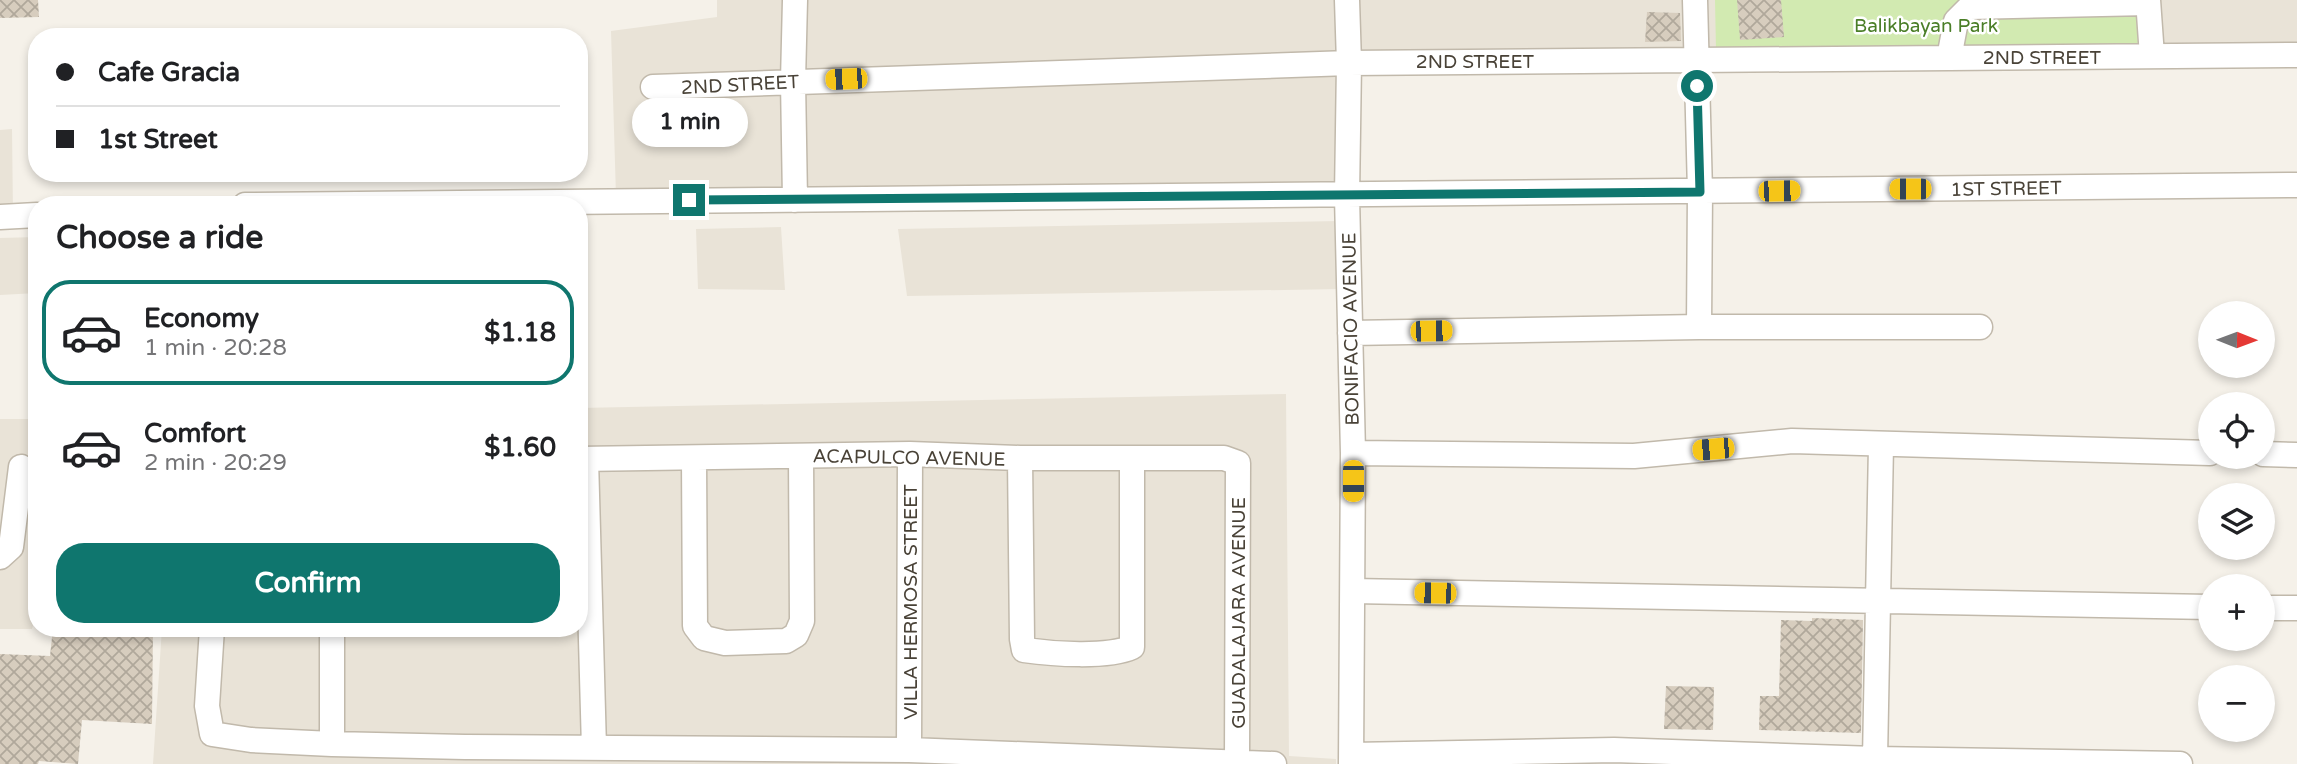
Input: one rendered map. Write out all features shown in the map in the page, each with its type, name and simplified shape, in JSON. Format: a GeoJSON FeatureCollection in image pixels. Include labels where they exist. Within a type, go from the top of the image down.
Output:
{"type":"FeatureCollection","features":[{"type":"Feature","properties":{"kind":"street"},"geometry":{"type":"LineString","coordinates":[[795,0],[795,200]]}},
{"type":"Feature","properties":{"kind":"street","name":"BONIFACIO AVENUE"},"geometry":{"type":"LineString","coordinates":[[1347,0],[1347,196],[1353,453],[1351,760]]}},
{"type":"Feature","properties":{"kind":"street"},"geometry":{"type":"LineString","coordinates":[[1695,0],[1700,192],[1699,327]]}},
{"type":"Feature","properties":{"kind":"street"},"geometry":{"type":"LineString","coordinates":[[1949,58],[1956,21],[1970,7],[2148,1],[2152,56]]}},
{"type":"Feature","properties":{"kind":"street","name":"2ND STREET"},"geometry":{"type":"LineString","coordinates":[[653,88],[1349,62],[2297,55]]}},
{"type":"Feature","properties":{"kind":"street","name":"1ST STREET"},"geometry":{"type":"LineString","coordinates":[[588,202],[2297,185]]}},
{"type":"Feature","properties":{"kind":"street"},"geometry":{"type":"LineString","coordinates":[[0,217],[28,215]]}},
{"type":"Feature","properties":{"kind":"street"},"geometry":{"type":"LineString","coordinates":[[1350,333],[1699,327],[1980,327]]}},
{"type":"Feature","properties":{"kind":"street"},"geometry":{"type":"LineString","coordinates":[[1353,453],[1634,456],[1792,441],[2198,453]]}},
{"type":"Feature","properties":{"kind":"street"},"geometry":{"type":"LineString","coordinates":[[1875,759],[1881,445]]}},
{"type":"Feature","properties":{"kind":"street","name":"ACAPULCO AVENUE"},"geometry":{"type":"LineString","coordinates":[[588,459],[910,454],[1020,458],[1224,458],[1238,463]]}},
{"type":"Feature","properties":{"kind":"street","name":"VILLA HERMOSA STREET"},"geometry":{"type":"LineString","coordinates":[[909,750],[910,454]]}},
{"type":"Feature","properties":{"kind":"street"},"geometry":{"type":"LineString","coordinates":[[2275,454],[2297,455]]}},
{"type":"Feature","properties":{"kind":"street"},"geometry":{"type":"LineString","coordinates":[[694,458],[695,626],[704,638],[737,643],[786,641],[796,635],[802,621],[801,456]]}},
{"type":"Feature","properties":{"kind":"street"},"geometry":{"type":"LineString","coordinates":[[1020,458],[1021,639],[1024,650],[1097,653],[1119,653],[1132,647],[1132,458]]}},
{"type":"Feature","properties":{"kind":"street","name":"GUADALAJARA AVENUE"},"geometry":{"type":"LineString","coordinates":[[1237,763],[1238,463]]}},
{"type":"Feature","properties":{"kind":"street"},"geometry":{"type":"LineString","coordinates":[[0,557],[11,547],[19,467]]}},
{"type":"Feature","properties":{"kind":"street"},"geometry":{"type":"LineString","coordinates":[[588,590],[594,748]]}},
{"type":"Feature","properties":{"kind":"street"},"geometry":{"type":"LineString","coordinates":[[1353,591],[2198,607]]}},
{"type":"Feature","properties":{"kind":"street"},"geometry":{"type":"LineString","coordinates":[[2275,608],[2297,608]]}},
{"type":"Feature","properties":{"kind":"street"},"geometry":{"type":"LineString","coordinates":[[211,637],[207,706],[212,734],[251,740],[332,744],[594,748],[909,750],[1274,764]]}},
{"type":"Feature","properties":{"kind":"street"},"geometry":{"type":"LineString","coordinates":[[332,637],[332,744]]}},
{"type":"Feature","properties":{"kind":"street"},"geometry":{"type":"LineString","coordinates":[[1351,760],[1614,750],[1875,759],[2180,764]]}},
{"type":"Feature","properties":{"kind":"shaded area"},"geometry":{"type":"Polygon","coordinates":[[[717,0],[2297,0],[2297,42],[2144,48],[1339,53],[1339,186],[616,196],[611,31],[717,17],[717,0]]]}},
{"type":"Feature","properties":{"kind":"shaded area"},"geometry":{"type":"Polygon","coordinates":[[[12,129],[13,215],[0,215],[0,130],[12,129]]]}},
{"type":"Feature","properties":{"kind":"shaded area"},"geometry":{"type":"Polygon","coordinates":[[[1340,221],[1341,289],[907,296],[898,229],[1340,221]]]}},
{"type":"Feature","properties":{"kind":"shaded area"},"geometry":{"type":"Polygon","coordinates":[[[781,227],[785,290],[698,289],[696,229],[781,227]]]}},
{"type":"Feature","properties":{"kind":"shaded area"},"geometry":{"type":"Polygon","coordinates":[[[28,237],[28,293],[0,295],[0,238],[28,237]]]}},
{"type":"Feature","properties":{"kind":"shaded area"},"geometry":{"type":"Polygon","coordinates":[[[1286,394],[1289,756],[1336,759],[1336,764],[153,764],[161,637],[588,637],[588,408],[1286,394]]]}},
{"type":"Feature","properties":{"kind":"shaded area"},"geometry":{"type":"Polygon","coordinates":[[[0,419],[28,419],[28,629],[0,629],[0,419]]]}},
{"type":"Feature","properties":{"kind":"green space","name":"Balikbayan Park"},"geometry":{"type":"Polygon","coordinates":[[[1715,0],[2135,0],[2138,48],[1716,50],[1715,0]]]}},
{"type":"Feature","properties":{"kind":"building"},"geometry":{"type":"Polygon","coordinates":[[[0,0],[38,0],[39,17],[0,18],[0,0]]]}},
{"type":"Feature","properties":{"kind":"building"},"geometry":{"type":"Polygon","coordinates":[[[1737,0],[1781,0],[1784,37],[1740,40],[1737,0]]]}},
{"type":"Feature","properties":{"kind":"building"},"geometry":{"type":"Polygon","coordinates":[[[1647,12],[1680,13],[1681,41],[1645,42],[1647,12]]]}},
{"type":"Feature","properties":{"kind":"building"},"geometry":{"type":"Polygon","coordinates":[[[1812,618],[1863,620],[1861,733],[1759,730],[1760,696],[1779,696],[1781,620],[1812,621],[1812,618]]]}},
{"type":"Feature","properties":{"kind":"building"},"geometry":{"type":"Polygon","coordinates":[[[52,637],[153,637],[152,724],[82,720],[78,764],[39,761],[38,764],[0,764],[0,654],[50,656],[52,637]]]}},
{"type":"Feature","properties":{"kind":"building"},"geometry":{"type":"Polygon","coordinates":[[[1666,686],[1714,687],[1713,730],[1664,729],[1666,686]]]}},
{"type":"Feature","properties":{"kind":"route"},"geometry":{"type":"LineString","coordinates":[[689,200],[1700,192],[1697,86]]}}]}
